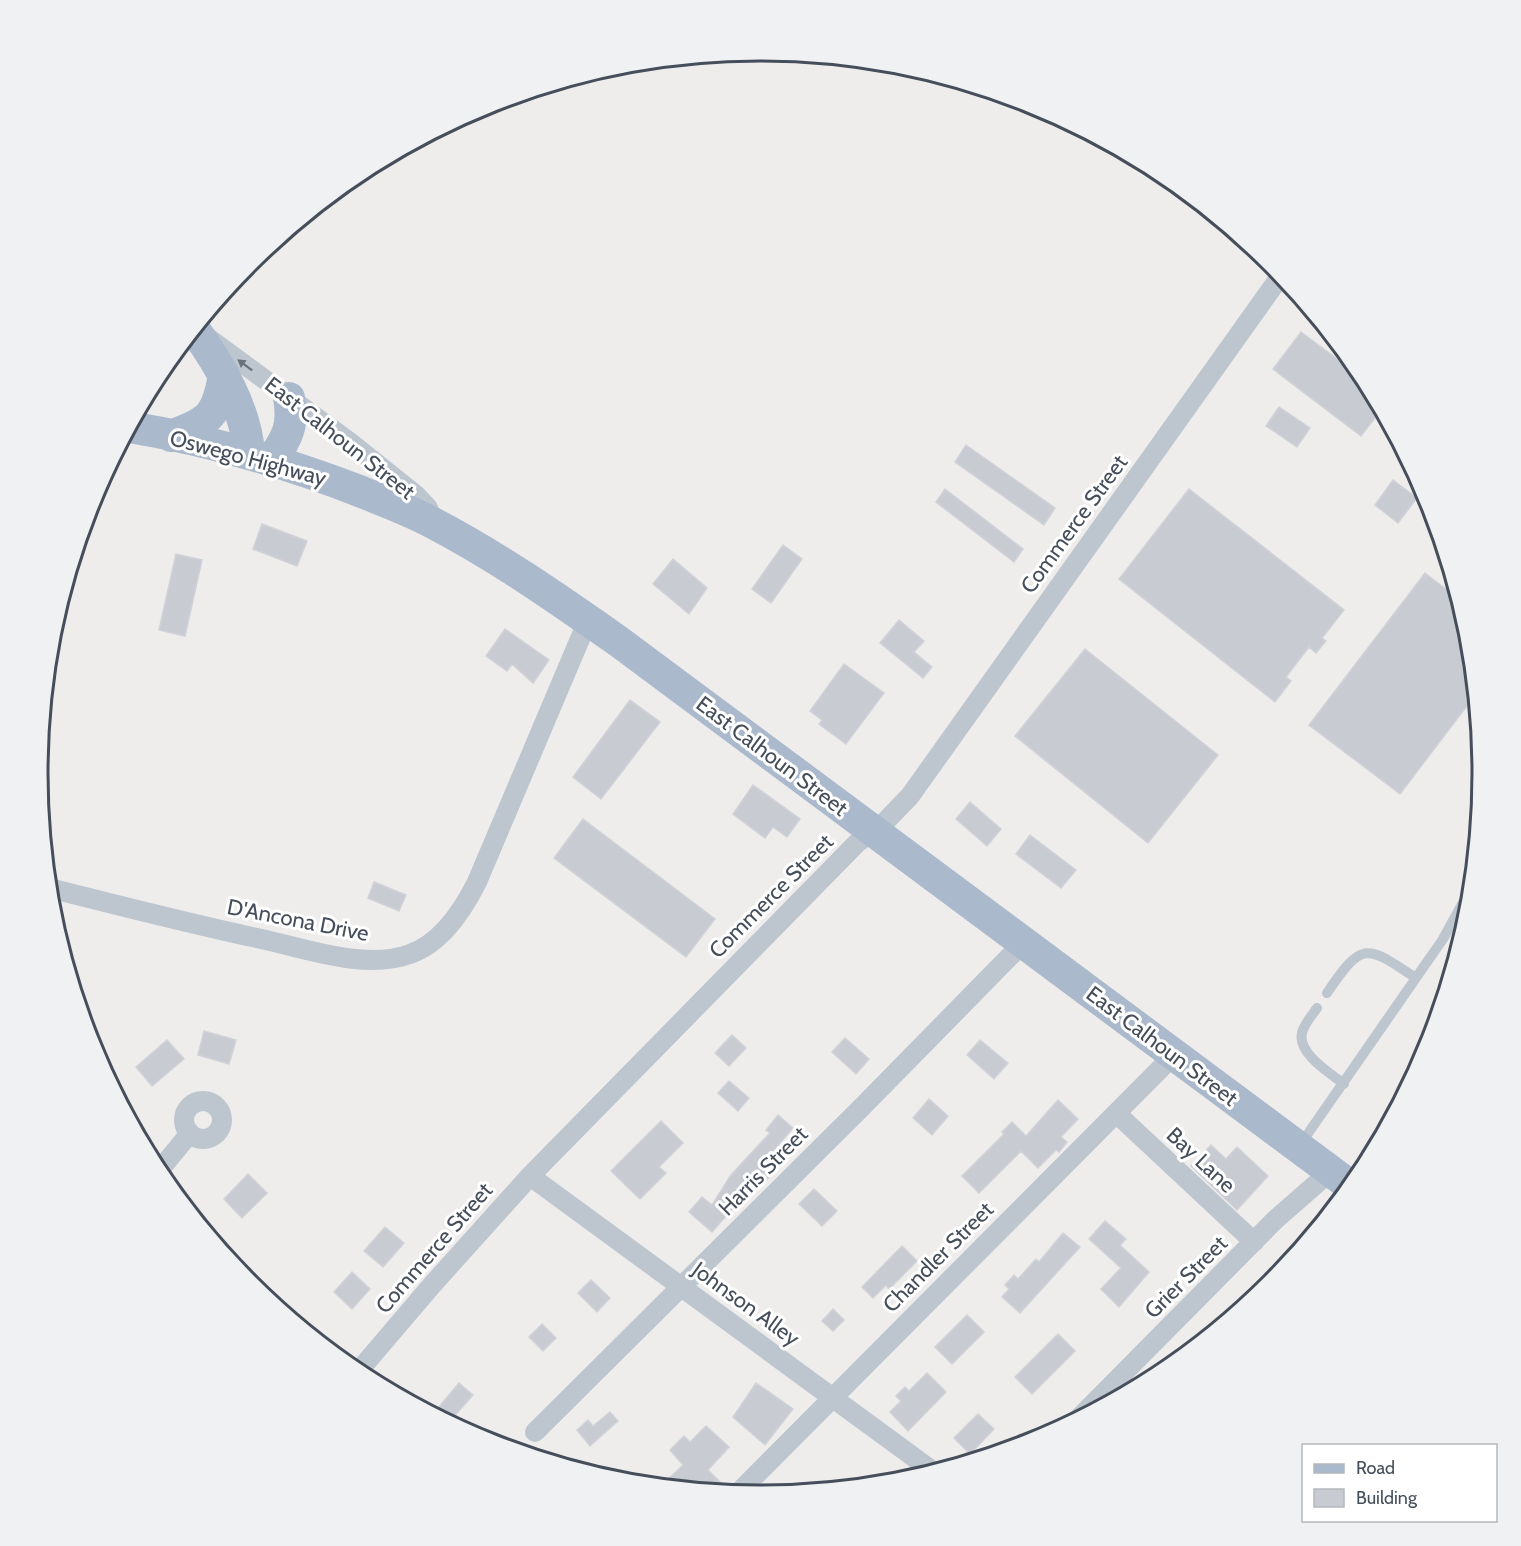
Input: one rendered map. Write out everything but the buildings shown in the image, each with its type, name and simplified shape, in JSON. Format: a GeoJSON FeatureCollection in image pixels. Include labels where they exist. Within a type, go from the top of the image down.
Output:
{"type":"FeatureCollection","features":[{"type":"Feature","properties":{"kind":"main road"},"geometry":{"type":"LineString","coordinates":[[199,334],[224,375],[249,440],[260,457],[287,436],[291,424],[289,398]]}},
{"type":"Feature","properties":{"kind":"main road"},"geometry":{"type":"LineString","coordinates":[[171,436],[207,419],[220,399],[224,375]]}},
{"type":"Feature","properties":{"kind":"main road","name":"Oswego Highway"},"geometry":{"type":"LineString","coordinates":[[136,429],[260,457],[330,479],[432,522]]}},
{"type":"Feature","properties":{"kind":"main road","name":"East Calhoun Street"},"geometry":{"type":"LineString","coordinates":[[432,522],[536,584],[588,620],[1342,1179]]}},
{"type":"Feature","properties":{"kind":"street","name":"Commerce Street"},"geometry":{"type":"LineString","coordinates":[[364,1364],[530,1176],[857,843],[874,831],[910,796],[1276,282]]}},
{"type":"Feature","properties":{"kind":"street","name":"East Calhoun Street"},"geometry":{"type":"LineString","coordinates":[[201,332],[416,495],[428,508],[432,522]]}},
{"type":"Feature","properties":{"kind":"street","name":"D'Ancona Drive"},"geometry":{"type":"LineString","coordinates":[[58,890],[342,957],[397,958],[411,954],[431,942],[451,924],[468,901],[588,620]]}},
{"type":"Feature","properties":{"kind":"street","name":"Harris Street"},"geometry":{"type":"LineString","coordinates":[[535,1432],[1023,943]]}},
{"type":"Feature","properties":{"kind":"street","name":"Chandler Street"},"geometry":{"type":"LineString","coordinates":[[746,1485],[1174,1055]]}},
{"type":"Feature","properties":{"kind":"street","name":"Bay Lane"},"geometry":{"type":"LineString","coordinates":[[1116,1113],[1254,1242]]}},
{"type":"Feature","properties":{"kind":"street"},"geometry":{"type":"LineString","coordinates":[[165,1164],[190,1133]]}},
{"type":"Feature","properties":{"kind":"street","name":"Johnson Alley"},"geometry":{"type":"LineString","coordinates":[[530,1176],[925,1466]]}},
{"type":"Feature","properties":{"kind":"street","name":"Grier Street"},"geometry":{"type":"LineString","coordinates":[[1095,1402],[1275,1220],[1342,1179]]}},
{"type":"Feature","properties":{"kind":"lane"},"geometry":{"type":"LineString","coordinates":[[1299,1147],[1443,939],[1460,909]]}},
{"type":"Feature","properties":{"kind":"lane"},"geometry":{"type":"LineString","coordinates":[[1327,993],[1344,968],[1360,954],[1371,952],[1383,956],[1416,978]]}},
{"type":"Feature","properties":{"kind":"lane"},"geometry":{"type":"LineString","coordinates":[[1317,1008],[1302,1033],[1302,1043],[1315,1062],[1344,1084]]}}]}
